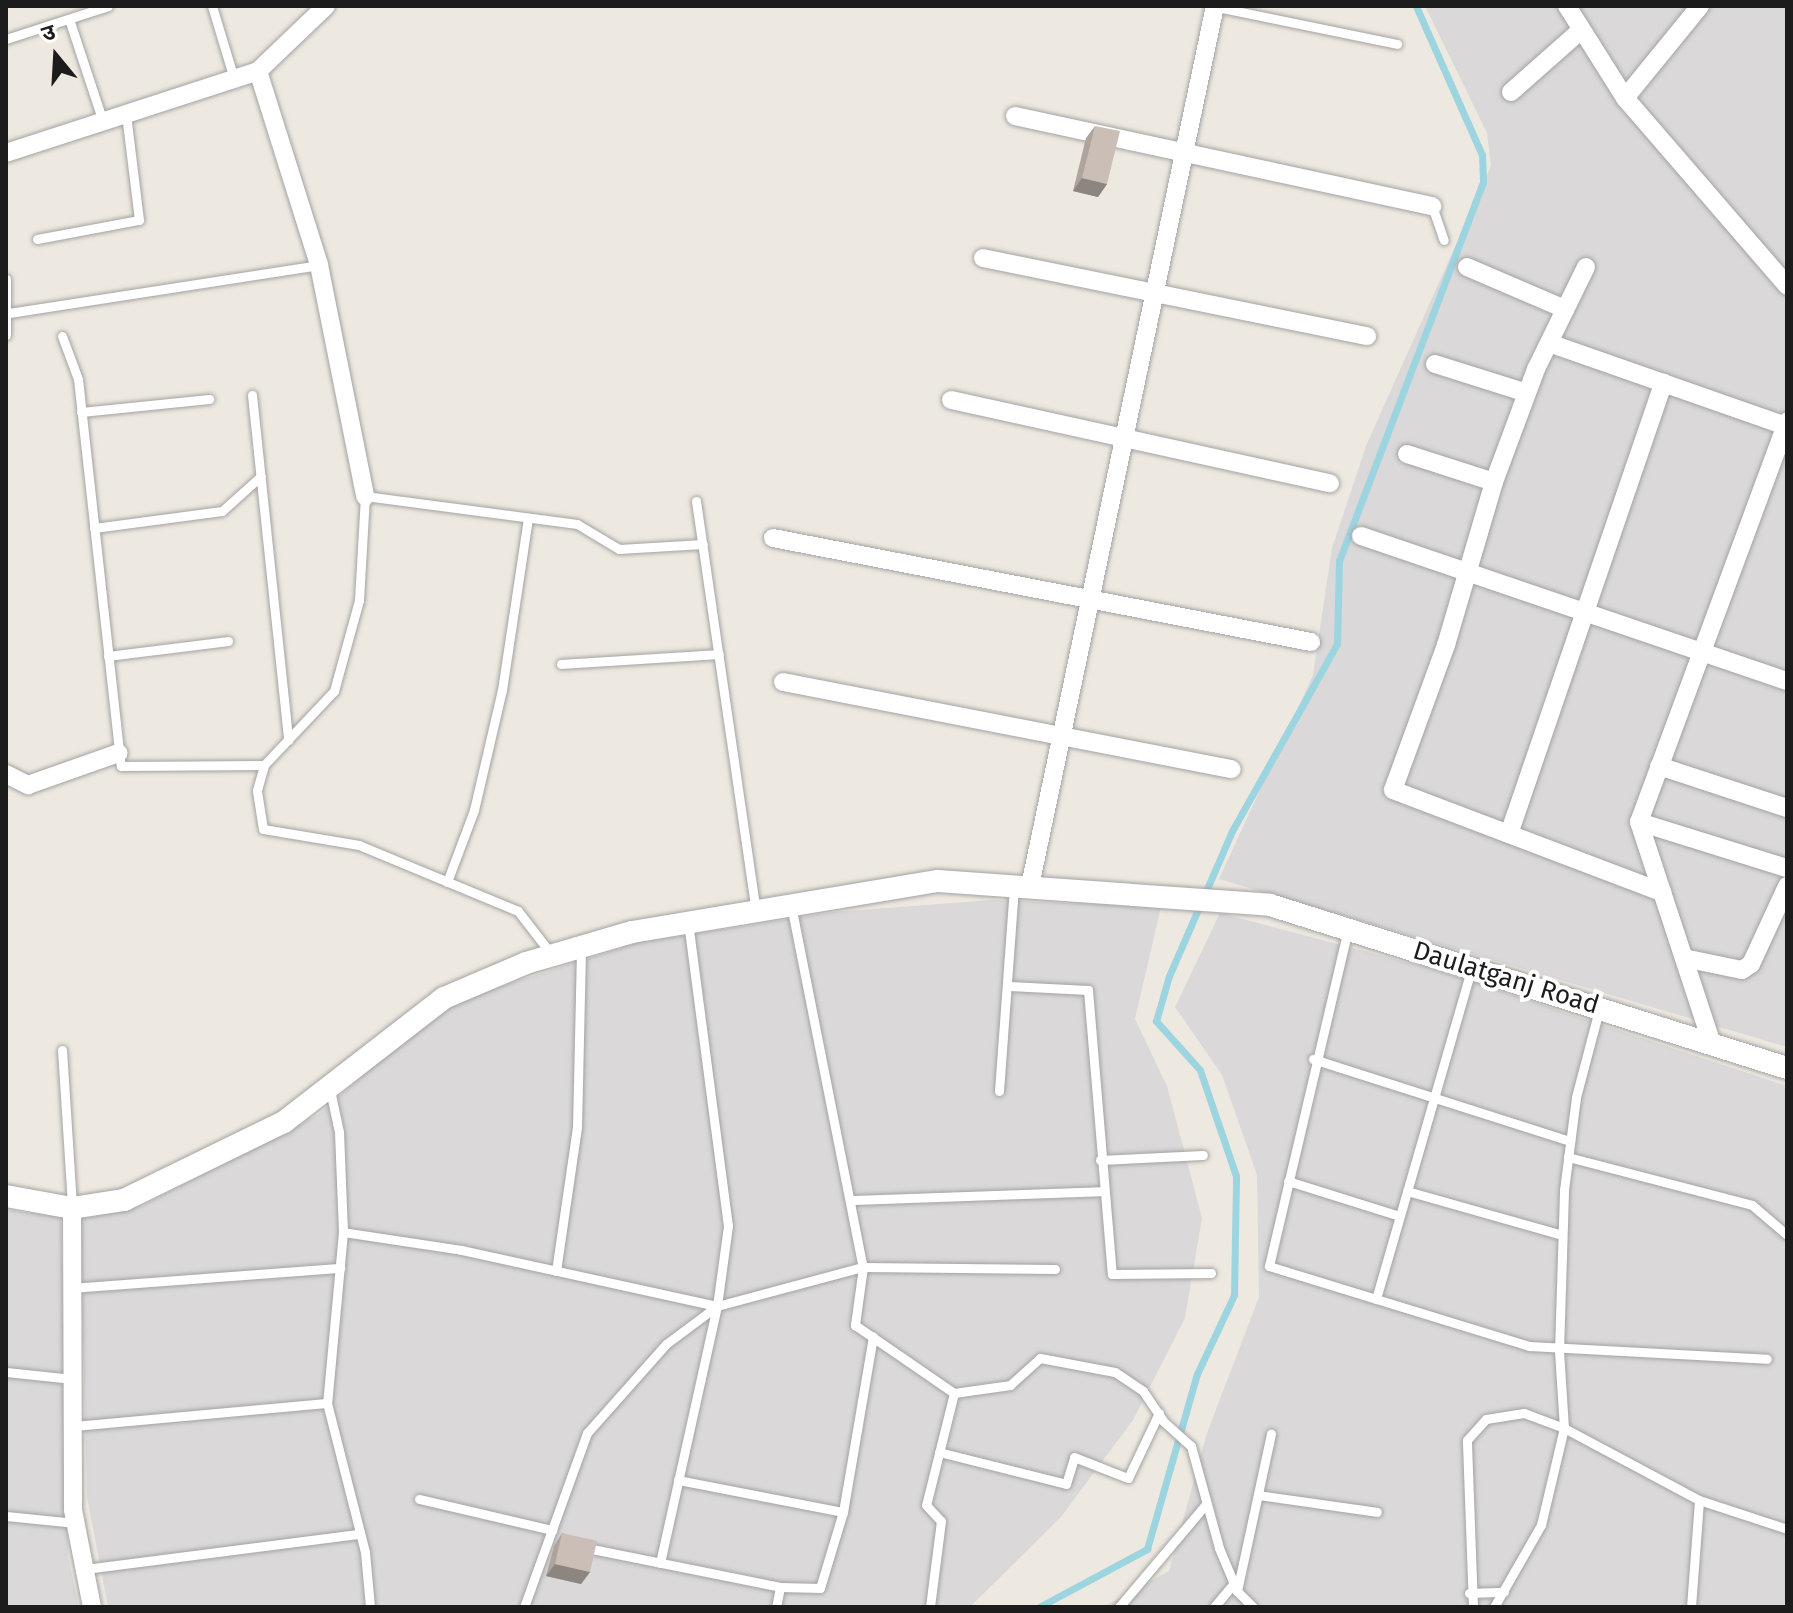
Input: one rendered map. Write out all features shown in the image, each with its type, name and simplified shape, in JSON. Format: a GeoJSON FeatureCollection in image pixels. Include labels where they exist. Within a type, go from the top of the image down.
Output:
{"type":"FeatureCollection","features":[{"type":"Feature","properties":{"kind":"street"},"geometry":{"type":"LineString","coordinates":[[6,153],[258,71],[326,6]]}},
{"type":"Feature","properties":{"kind":"street"},"geometry":{"type":"LineString","coordinates":[[1022,886],[1090,599],[1214,6]]}},
{"type":"Feature","properties":{"kind":"street"},"geometry":{"type":"LineString","coordinates":[[1567,6],[1625,98],[1787,286]]}},
{"type":"Feature","properties":{"kind":"street"},"geometry":{"type":"LineString","coordinates":[[1625,98],[1700,6]]}},
{"type":"Feature","properties":{"kind":"street"},"geometry":{"type":"LineString","coordinates":[[1511,92],[1581,30]]}},
{"type":"Feature","properties":{"kind":"street"},"geometry":{"type":"LineString","coordinates":[[258,71],[319,265],[365,496]]}},
{"type":"Feature","properties":{"kind":"street"},"geometry":{"type":"LineString","coordinates":[[1015,116],[1432,206]]}},
{"type":"Feature","properties":{"kind":"street"},"geometry":{"type":"LineString","coordinates":[[983,258],[1367,336]]}},
{"type":"Feature","properties":{"kind":"street"},"geometry":{"type":"LineString","coordinates":[[1467,267],[1565,309]]}},
{"type":"Feature","properties":{"kind":"street"},"geometry":{"type":"LineString","coordinates":[[1586,267],[1527,393],[1494,482],[1393,790],[1662,892]]}},
{"type":"Feature","properties":{"kind":"street"},"geometry":{"type":"LineString","coordinates":[[1549,343],[1785,423],[1639,822],[1712,1044]]}},
{"type":"Feature","properties":{"kind":"street"},"geometry":{"type":"LineString","coordinates":[[1435,364],[1527,393]]}},
{"type":"Feature","properties":{"kind":"street"},"geometry":{"type":"LineString","coordinates":[[1509,834],[1663,383]]}},
{"type":"Feature","properties":{"kind":"street"},"geometry":{"type":"LineString","coordinates":[[951,400],[1330,483]]}},
{"type":"Feature","properties":{"kind":"street"},"geometry":{"type":"LineString","coordinates":[[1407,454],[1494,482]]}},
{"type":"Feature","properties":{"kind":"street"},"geometry":{"type":"LineString","coordinates":[[1361,536],[1787,681]]}},
{"type":"Feature","properties":{"kind":"street"},"geometry":{"type":"LineString","coordinates":[[773,538],[1311,642]]}},
{"type":"Feature","properties":{"kind":"street"},"geometry":{"type":"LineString","coordinates":[[783,682],[1058,738],[1232,769]]}},
{"type":"Feature","properties":{"kind":"street"},"geometry":{"type":"LineString","coordinates":[[6,774],[28,785],[119,753]]}},
{"type":"Feature","properties":{"kind":"street"},"geometry":{"type":"LineString","coordinates":[[1659,766],[1787,808]]}},
{"type":"Feature","properties":{"kind":"street"},"geometry":{"type":"LineString","coordinates":[[1639,822],[1787,868]]}},
{"type":"Feature","properties":{"kind":"street","name":"Daulatganj Road"},"geometry":{"type":"LineString","coordinates":[[6,1196],[72,1208],[124,1200],[284,1122],[444,998],[552,955],[688,923],[938,881],[1270,905],[1472,966],[1787,1068]]}},
{"type":"Feature","properties":{"kind":"street"},"geometry":{"type":"LineString","coordinates":[[1684,958],[1742,970],[1751,964],[1787,886]]}},
{"type":"Feature","properties":{"kind":"street"},"geometry":{"type":"LineString","coordinates":[[72,1208],[76,1523],[92,1607]]}},
{"type":"Feature","properties":{"kind":"lane"},"geometry":{"type":"LineString","coordinates":[[6,39],[108,6]]}},
{"type":"Feature","properties":{"kind":"lane"},"geometry":{"type":"LineString","coordinates":[[212,6],[234,79]]}},
{"type":"Feature","properties":{"kind":"lane"},"geometry":{"type":"LineString","coordinates":[[1214,6],[1397,44]]}},
{"type":"Feature","properties":{"kind":"lane"},"geometry":{"type":"LineString","coordinates":[[69,19],[103,122]]}},
{"type":"Feature","properties":{"kind":"lane"},"geometry":{"type":"LineString","coordinates":[[37,239],[139,220],[126,114]]}},
{"type":"Feature","properties":{"kind":"lane"},"geometry":{"type":"LineString","coordinates":[[1432,206],[1444,240]]}},
{"type":"Feature","properties":{"kind":"lane"},"geometry":{"type":"LineString","coordinates":[[9,313],[319,265]]}},
{"type":"Feature","properties":{"kind":"lane"},"geometry":{"type":"LineString","coordinates":[[6,279],[9,313],[6,335]]}},
{"type":"Feature","properties":{"kind":"lane"},"geometry":{"type":"LineString","coordinates":[[62,336],[78,379],[121,766],[264,765]]}},
{"type":"Feature","properties":{"kind":"lane"},"geometry":{"type":"LineString","coordinates":[[252,395],[288,740]]}},
{"type":"Feature","properties":{"kind":"lane"},"geometry":{"type":"LineString","coordinates":[[81,412],[209,399]]}},
{"type":"Feature","properties":{"kind":"lane"},"geometry":{"type":"LineString","coordinates":[[94,528],[222,511],[261,476]]}},
{"type":"Feature","properties":{"kind":"lane"},"geometry":{"type":"LineString","coordinates":[[552,955],[518,911],[359,845],[263,829],[257,790],[264,765],[334,691],[359,600],[365,496],[577,524],[619,549],[703,544]]}},
{"type":"Feature","properties":{"kind":"lane"},"geometry":{"type":"LineString","coordinates":[[696,501],[756,911]]}},
{"type":"Feature","properties":{"kind":"lane"},"geometry":{"type":"LineString","coordinates":[[447,882],[474,810],[502,690],[528,518]]}},
{"type":"Feature","properties":{"kind":"lane"},"geometry":{"type":"LineString","coordinates":[[108,656],[228,641]]}},
{"type":"Feature","properties":{"kind":"lane"},"geometry":{"type":"LineString","coordinates":[[561,664],[719,654]]}},
{"type":"Feature","properties":{"kind":"lane"},"geometry":{"type":"LineString","coordinates":[[999,1091],[1022,886]]}},
{"type":"Feature","properties":{"kind":"lane"},"geometry":{"type":"LineString","coordinates":[[791,905],[863,1267],[855,1325],[954,1393],[1010,1385],[1040,1358],[1115,1372],[1143,1391],[1161,1417],[1191,1446],[1206,1504],[1236,1587],[1253,1607]]}},
{"type":"Feature","properties":{"kind":"lane"},"geometry":{"type":"LineString","coordinates":[[660,1563],[717,1306],[728,1226],[688,923]]}},
{"type":"Feature","properties":{"kind":"lane"},"geometry":{"type":"LineString","coordinates":[[1348,929],[1313,1059],[1269,1266],[1559,1351],[1767,1359]]}},
{"type":"Feature","properties":{"kind":"lane"},"geometry":{"type":"LineString","coordinates":[[556,1271],[577,1127],[581,947]]}},
{"type":"Feature","properties":{"kind":"lane"},"geometry":{"type":"LineString","coordinates":[[1376,1299],[1472,966]]}},
{"type":"Feature","properties":{"kind":"lane"},"geometry":{"type":"LineString","coordinates":[[1009,986],[1088,990],[1112,1274],[1211,1273]]}},
{"type":"Feature","properties":{"kind":"lane"},"geometry":{"type":"LineString","coordinates":[[1494,1607],[1541,1525],[1564,1428],[1559,1351],[1568,1157],[1599,1007]]}},
{"type":"Feature","properties":{"kind":"lane"},"geometry":{"type":"LineString","coordinates":[[62,1050],[72,1208]]}},
{"type":"Feature","properties":{"kind":"lane"},"geometry":{"type":"LineString","coordinates":[[1313,1059],[1570,1141]]}},
{"type":"Feature","properties":{"kind":"lane"},"geometry":{"type":"LineString","coordinates":[[329,1087],[339,1132],[343,1232],[327,1403],[360,1534],[370,1607]]}},
{"type":"Feature","properties":{"kind":"lane"},"geometry":{"type":"LineString","coordinates":[[1100,1160],[1203,1155]]}},
{"type":"Feature","properties":{"kind":"lane"},"geometry":{"type":"LineString","coordinates":[[1568,1157],[1752,1205],[1787,1235]]}},
{"type":"Feature","properties":{"kind":"lane"},"geometry":{"type":"LineString","coordinates":[[1288,1181],[1400,1216]]}},
{"type":"Feature","properties":{"kind":"lane"},"geometry":{"type":"LineString","coordinates":[[851,1200],[1103,1191]]}},
{"type":"Feature","properties":{"kind":"lane"},"geometry":{"type":"LineString","coordinates":[[1407,1191],[1562,1235]]}},
{"type":"Feature","properties":{"kind":"lane"},"geometry":{"type":"LineString","coordinates":[[343,1232],[556,1271],[717,1306]]}},
{"type":"Feature","properties":{"kind":"lane"},"geometry":{"type":"LineString","coordinates":[[524,1607],[587,1433],[666,1344],[717,1306],[863,1267],[1055,1269]]}},
{"type":"Feature","properties":{"kind":"lane"},"geometry":{"type":"LineString","coordinates":[[72,1288],[340,1268]]}},
{"type":"Feature","properties":{"kind":"lane"},"geometry":{"type":"LineString","coordinates":[[576,1546],[780,1587],[820,1588],[843,1512],[873,1337]]}},
{"type":"Feature","properties":{"kind":"lane"},"geometry":{"type":"LineString","coordinates":[[6,1372],[73,1379]]}},
{"type":"Feature","properties":{"kind":"lane"},"geometry":{"type":"LineString","coordinates":[[930,1607],[941,1521],[926,1505],[954,1393]]}},
{"type":"Feature","properties":{"kind":"lane"},"geometry":{"type":"LineString","coordinates":[[73,1426],[327,1403]]}},
{"type":"Feature","properties":{"kind":"lane"},"geometry":{"type":"LineString","coordinates":[[1473,1607],[1469,1593],[1467,1440],[1486,1419],[1524,1413],[1564,1428],[1699,1500],[1787,1529]]}},
{"type":"Feature","properties":{"kind":"lane"},"geometry":{"type":"LineString","coordinates":[[939,1452],[1066,1484],[1074,1457],[1128,1478],[1161,1417]]}},
{"type":"Feature","properties":{"kind":"lane"},"geometry":{"type":"LineString","coordinates":[[1214,1607],[1236,1587],[1271,1434]]}},
{"type":"Feature","properties":{"kind":"lane"},"geometry":{"type":"LineString","coordinates":[[678,1480],[843,1512]]}},
{"type":"Feature","properties":{"kind":"lane"},"geometry":{"type":"LineString","coordinates":[[1258,1495],[1377,1512]]}},
{"type":"Feature","properties":{"kind":"lane"},"geometry":{"type":"LineString","coordinates":[[419,1499],[550,1535],[562,1543]]}},
{"type":"Feature","properties":{"kind":"lane"},"geometry":{"type":"LineString","coordinates":[[1691,1607],[1699,1500]]}},
{"type":"Feature","properties":{"kind":"lane"},"geometry":{"type":"LineString","coordinates":[[1119,1607],[1206,1504]]}},
{"type":"Feature","properties":{"kind":"lane"},"geometry":{"type":"LineString","coordinates":[[6,1516],[76,1523]]}},
{"type":"Feature","properties":{"kind":"lane"},"geometry":{"type":"LineString","coordinates":[[85,1569],[360,1534]]}},
{"type":"Feature","properties":{"kind":"lane"},"geometry":{"type":"LineString","coordinates":[[776,1607],[780,1587]]}},
{"type":"Feature","properties":{"kind":"lane"},"geometry":{"type":"LineString","coordinates":[[1469,1593],[1504,1592]]}},
{"type":"Feature","properties":{"kind":"shaded area"},"geometry":{"type":"Polygon","coordinates":[[[1425,6],[1787,6],[1787,1047],[1219,879],[1313,675],[1332,548],[1366,446],[1491,166],[1487,133],[1425,6]]]}},
{"type":"Feature","properties":{"kind":"shaded area"},"geometry":{"type":"Polygon","coordinates":[[[992,900],[1161,907],[1135,1019],[1167,1086],[1202,1218],[1185,1318],[1133,1420],[1061,1517],[970,1607],[108,1607],[87,1497],[80,1216],[142,1206],[318,1115],[387,1054],[464,998],[637,943],[834,912],[992,900]]]}},
{"type":"Feature","properties":{"kind":"shaded area"},"geometry":{"type":"Polygon","coordinates":[[[1220,913],[1436,970],[1787,1086],[1787,1607],[1103,1607],[1169,1571],[1207,1433],[1259,1297],[1257,1175],[1222,1075],[1175,1007],[1220,913]]]}},
{"type":"Feature","properties":{"kind":"shaded area"},"geometry":{"type":"Polygon","coordinates":[[[6,1210],[61,1217],[68,1557],[79,1607],[6,1607],[6,1210]]]}},
{"type":"Feature","properties":{"kind":"building"},"geometry":{"type":"Polygon","coordinates":[[[1095,126],[1120,131],[1107,184],[1082,178],[1095,126]]]}},
{"type":"Feature","properties":{"kind":"building"},"geometry":{"type":"Polygon","coordinates":[[[562,1533],[597,1541],[590,1572],[555,1564],[562,1533]]]}},
{"type":"Feature","properties":{"kind":"waterway"},"geometry":{"type":"LineString","coordinates":[[1039,1607],[1147,1549],[1197,1374],[1234,1295],[1236,1176],[1200,1070],[1156,1021],[1169,976],[1232,831],[1337,644],[1339,561],[1483,182],[1482,155],[1416,6]]}}]}
